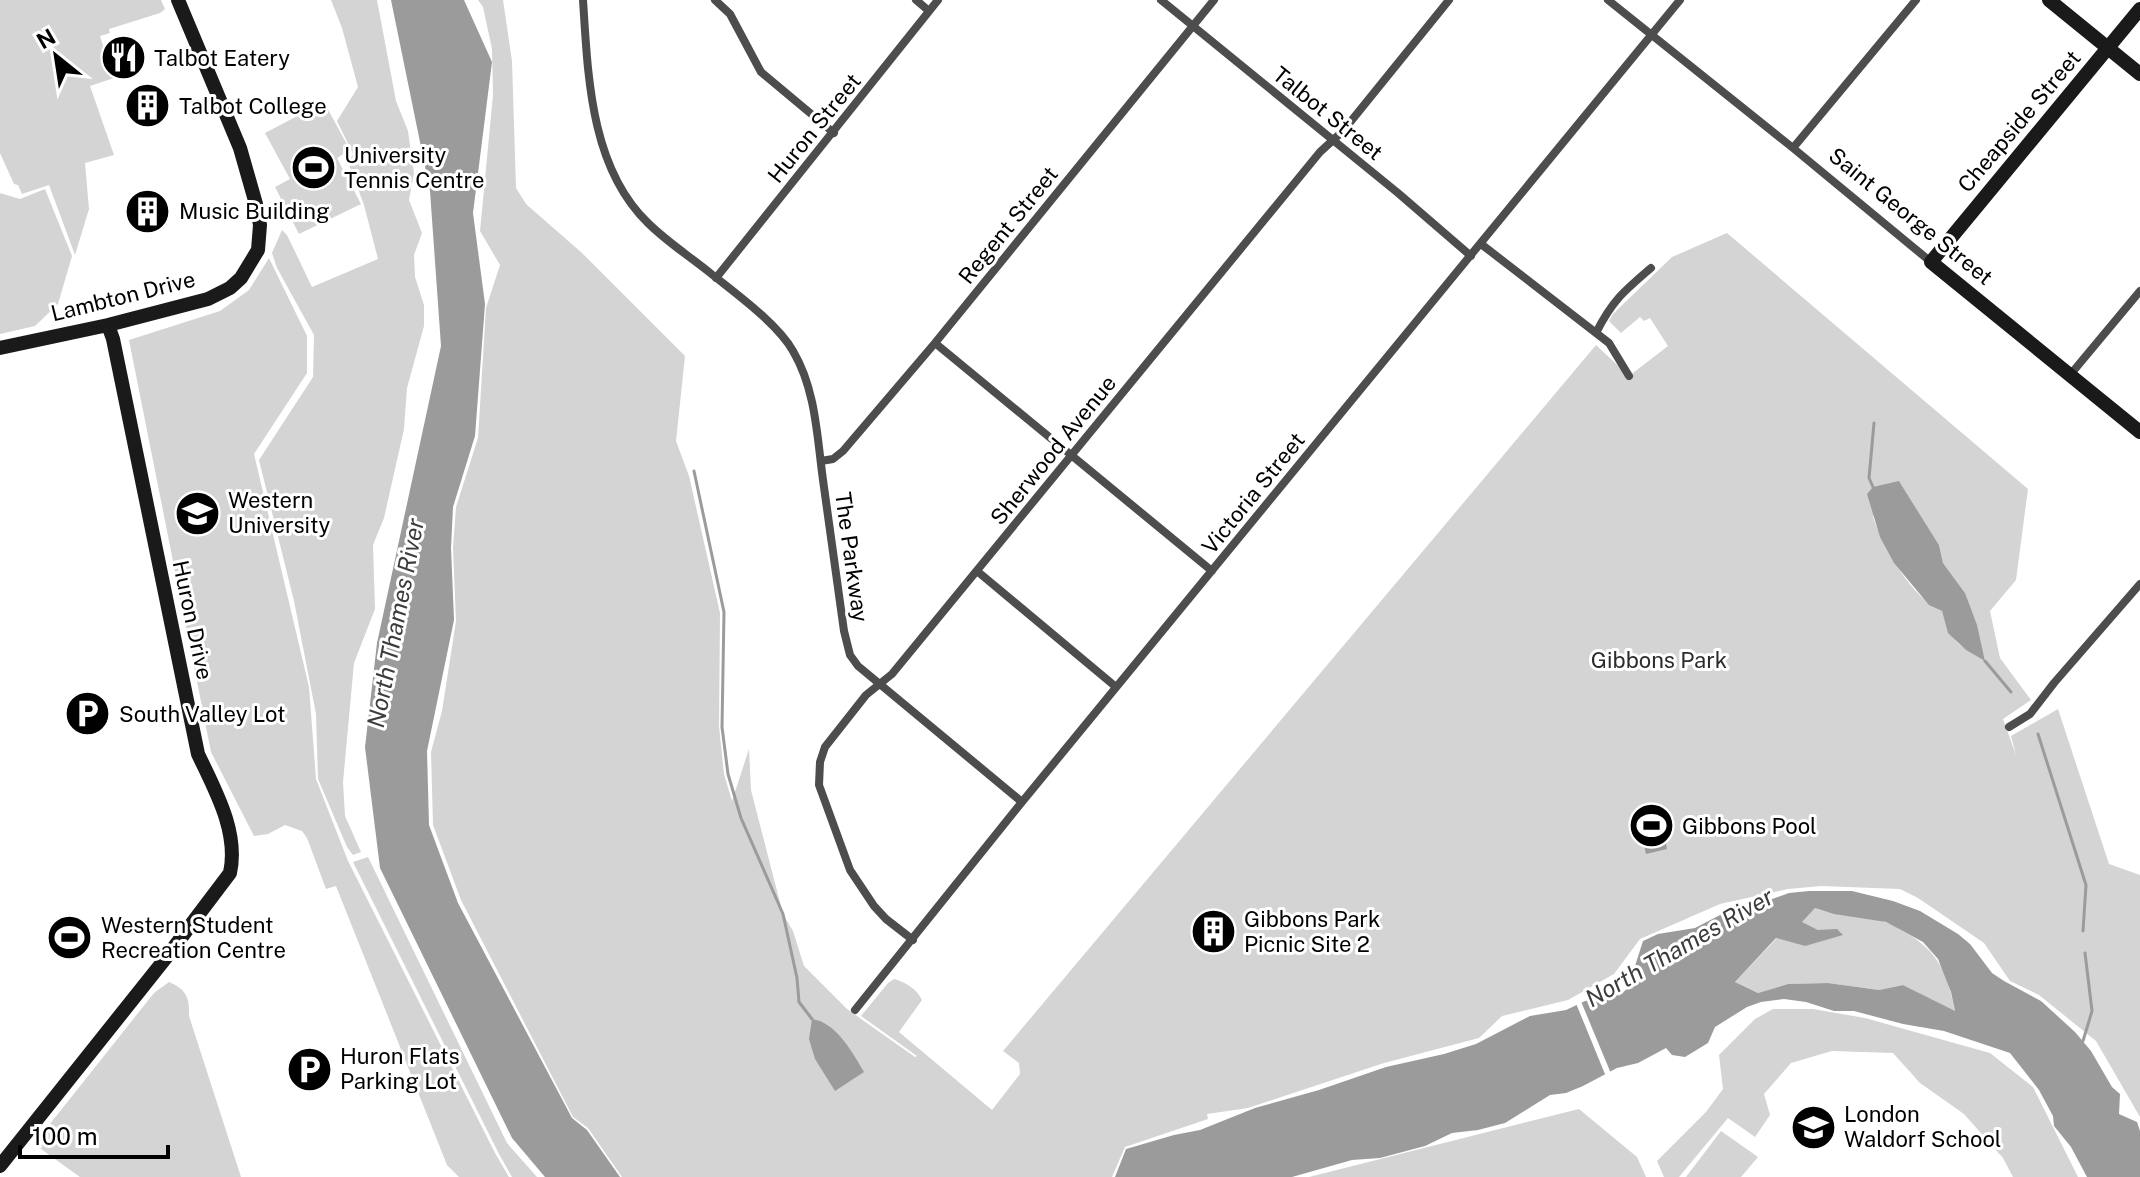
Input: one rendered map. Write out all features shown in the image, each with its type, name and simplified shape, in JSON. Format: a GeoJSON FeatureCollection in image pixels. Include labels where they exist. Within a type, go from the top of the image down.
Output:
{"type":"FeatureCollection","features":[{"type":"Feature","properties":{"kind":"street","name":"Lambton Drive"},"geometry":{"type":"LineString","coordinates":[[0,348],[208,299],[230,288],[241,278],[258,250],[260,225],[240,148],[178,0]]}},
{"type":"Feature","properties":{"kind":"street","name":"The Parkway"},"geometry":{"type":"LineString","coordinates":[[583,0],[601,141],[628,197],[647,222],[774,327],[792,349],[806,379],[811,394],[847,648],[858,666],[879,685],[1022,802]]}},
{"type":"Feature","properties":{"kind":"street"},"geometry":{"type":"LineString","coordinates":[[715,0],[730,14],[761,72],[834,133]]}},
{"type":"Feature","properties":{"kind":"street"},"geometry":{"type":"LineString","coordinates":[[916,0],[929,11]]}},
{"type":"Feature","properties":{"kind":"street","name":"Huron Street"},"geometry":{"type":"LineString","coordinates":[[715,277],[938,0]]}},
{"type":"Feature","properties":{"kind":"street","name":"Talbot Street"},"geometry":{"type":"LineString","coordinates":[[1161,0],[1471,256]]}},
{"type":"Feature","properties":{"kind":"street","name":"Regent Street"},"geometry":{"type":"LineString","coordinates":[[821,461],[833,459],[843,451],[935,343],[1214,0]]}},
{"type":"Feature","properties":{"kind":"street","name":"Sherwood Avenue"},"geometry":{"type":"LineString","coordinates":[[913,940],[874,906],[850,870],[819,785],[820,762],[825,747],[866,695],[892,674],[1320,152],[1343,131],[1449,0]]}},
{"type":"Feature","properties":{"kind":"street","name":"Saint George Street"},"geometry":{"type":"LineString","coordinates":[[1608,0],[2140,432]]}},
{"type":"Feature","properties":{"kind":"street","name":"Victoria Street"},"geometry":{"type":"LineString","coordinates":[[855,1010],[1680,0]]}},
{"type":"Feature","properties":{"kind":"street"},"geometry":{"type":"LineString","coordinates":[[1793,148],[1916,0]]}},
{"type":"Feature","properties":{"kind":"street"},"geometry":{"type":"LineString","coordinates":[[2049,0],[2140,74]]}},
{"type":"Feature","properties":{"kind":"street","name":"Cheapside Street"},"geometry":{"type":"LineString","coordinates":[[1931,262],[2140,9]]}},
{"type":"Feature","properties":{"kind":"street"},"geometry":{"type":"LineString","coordinates":[[1481,244],[1596,333],[1615,350],[1629,376]]}},
{"type":"Feature","properties":{"kind":"street"},"geometry":{"type":"LineString","coordinates":[[1596,333],[1607,310],[1651,268]]}},
{"type":"Feature","properties":{"kind":"street"},"geometry":{"type":"LineString","coordinates":[[2070,375],[2140,291]]}},
{"type":"Feature","properties":{"kind":"street","name":"Huron Drive"},"geometry":{"type":"LineString","coordinates":[[0,1166],[165,959],[230,873],[233,859],[231,837],[216,792],[198,754],[108,325]]}},
{"type":"Feature","properties":{"kind":"street"},"geometry":{"type":"LineString","coordinates":[[935,343],[1212,571]]}},
{"type":"Feature","properties":{"kind":"street"},"geometry":{"type":"LineString","coordinates":[[977,571],[1116,687]]}},
{"type":"Feature","properties":{"kind":"street"},"geometry":{"type":"LineString","coordinates":[[2009,727],[2030,714],[2140,584]]}},
{"type":"Feature","properties":{"kind":"green space"},"geometry":{"type":"Polygon","coordinates":[[[0,0],[161,0],[165,9],[109,29],[110,33],[100,36],[114,78],[90,86],[114,155],[85,163],[89,209],[75,255],[49,185],[22,194],[0,153],[0,0]]]}},
{"type":"Feature","properties":{"kind":"green space"},"geometry":{"type":"Polygon","coordinates":[[[331,0],[377,0],[396,101],[408,131],[414,173],[409,200],[422,233],[414,255],[415,277],[424,305],[424,326],[407,388],[404,429],[384,518],[373,545],[375,609],[354,663],[343,782],[345,816],[361,852],[353,855],[318,779],[316,714],[294,601],[259,460],[313,377],[314,335],[272,253],[282,230],[312,287],[378,259],[364,205],[348,162],[353,154],[337,121],[358,87],[331,0]]]}},
{"type":"Feature","properties":{"kind":"green space","name":"Gibbons Park"},"geometry":{"type":"Polygon","coordinates":[[[478,0],[503,0],[512,61],[516,188],[526,204],[582,253],[685,356],[676,441],[689,476],[720,613],[719,726],[724,774],[732,801],[749,749],[751,790],[783,914],[793,931],[804,966],[847,1009],[915,1057],[861,1016],[894,979],[910,986],[922,1000],[899,1032],[992,1110],[1020,1074],[1019,1063],[1003,1051],[1596,345],[1629,376],[1668,346],[1650,318],[1644,321],[1640,317],[1621,333],[1609,321],[1613,314],[1672,257],[1727,233],[2028,489],[2016,580],[1990,611],[2000,658],[2031,700],[2003,719],[2016,755],[2011,736],[2058,709],[2109,864],[2140,875],[2140,1117],[2096,1041],[2039,995],[2010,981],[1984,943],[1900,889],[1821,886],[1788,889],[1720,904],[1640,939],[1614,974],[1568,1000],[1502,1016],[1479,1038],[1384,1063],[1248,1108],[1207,1114],[1208,1119],[1125,1147],[1112,1177],[622,1177],[588,1128],[573,1117],[461,900],[433,825],[431,752],[442,711],[456,621],[453,548],[456,507],[478,438],[486,308],[500,265],[480,231],[493,95],[492,49],[483,7],[478,0]],[[1899,481],[1873,517],[1884,543],[1909,584],[1942,611],[1956,641],[1985,660],[1965,593],[1943,563],[1939,545],[1899,481]]]}},
{"type":"Feature","properties":{"kind":"green space","name":"University Tennis Centre"},"geometry":{"type":"Polygon","coordinates":[[[324,102],[350,150],[337,158],[361,204],[299,234],[275,187],[290,179],[265,133],[324,102]]]}},
{"type":"Feature","properties":{"kind":"green space"},"geometry":{"type":"Polygon","coordinates":[[[45,189],[72,256],[58,304],[35,326],[0,334],[0,193],[20,199],[45,189]]]}},
{"type":"Feature","properties":{"kind":"green space"},"geometry":{"type":"Polygon","coordinates":[[[269,258],[307,336],[307,373],[254,454],[309,687],[316,779],[348,861],[509,1177],[459,1177],[447,1165],[336,886],[326,889],[302,831],[285,825],[268,834],[254,836],[211,752],[129,340],[220,311],[249,290],[269,258]]]}},
{"type":"Feature","properties":{"kind":"green space"},"geometry":{"type":"Polygon","coordinates":[[[368,857],[507,1143],[537,1177],[512,1177],[499,1154],[353,862],[368,857]]]}},
{"type":"Feature","properties":{"kind":"green space"},"geometry":{"type":"Polygon","coordinates":[[[1815,908],[1885,922],[1916,939],[1940,965],[1955,1012],[1903,985],[1879,990],[1828,983],[1788,984],[1758,993],[1735,982],[1777,938],[1805,946],[1837,930],[1818,930],[1801,922],[1815,908]]]}},
{"type":"Feature","properties":{"kind":"green space"},"geometry":{"type":"Polygon","coordinates":[[[169,982],[183,991],[188,999],[189,1016],[241,1177],[80,1177],[34,1144],[154,993],[169,982]]]}},
{"type":"Feature","properties":{"kind":"green space"},"geometry":{"type":"Polygon","coordinates":[[[1773,1009],[1813,1009],[1865,1018],[1990,1053],[2033,1087],[2078,1177],[2013,1177],[2003,1158],[1964,1114],[1920,1083],[1893,1053],[1832,1051],[1791,1063],[1764,1094],[1770,1115],[1755,1137],[1728,1118],[1679,1177],[1664,1177],[1657,1161],[1706,1112],[1723,1089],[1719,1055],[1755,1019],[1773,1009]]]}},
{"type":"Feature","properties":{"kind":"green space"},"geometry":{"type":"Polygon","coordinates":[[[1579,1109],[1637,1157],[1646,1177],[1309,1177],[1579,1109]]]}},
{"type":"Feature","properties":{"kind":"green space"},"geometry":{"type":"Polygon","coordinates":[[[1721,1131],[1758,1157],[1741,1177],[1686,1177],[1721,1131]]]}},
{"type":"Feature","properties":{"kind":"water","name":"North Thames River"},"geometry":{"type":"Polygon","coordinates":[[[391,0],[464,0],[492,62],[473,213],[485,304],[475,436],[453,507],[454,620],[427,751],[429,825],[458,903],[572,1118],[587,1130],[620,1177],[545,1177],[512,1138],[380,868],[365,747],[377,643],[441,346],[430,191],[391,0]]]}},
{"type":"Feature","properties":{"kind":"water"},"geometry":{"type":"Polygon","coordinates":[[[1899,481],[1939,545],[1943,563],[1965,593],[1977,625],[1985,661],[1966,650],[1948,633],[1942,611],[1929,605],[1894,563],[1880,537],[1867,494],[1873,487],[1899,481]]]}},
{"type":"Feature","properties":{"kind":"water","name":"Gibbons Pool"},"geometry":{"type":"Polygon","coordinates":[[[1660,812],[1667,849],[1646,854],[1638,817],[1660,812]]]}},
{"type":"Feature","properties":{"kind":"water","name":"North Thames River"},"geometry":{"type":"Polygon","coordinates":[[[1852,891],[1920,911],[1970,944],[1992,973],[2041,1001],[2091,1051],[2112,1087],[2120,1094],[2119,1114],[2137,1122],[2140,1131],[2140,1177],[2087,1177],[2071,1147],[2054,1126],[2053,1116],[2039,1090],[2010,1053],[1944,1031],[1784,999],[1747,1007],[1715,1027],[1708,1043],[1685,1057],[1672,1055],[1666,1048],[1566,1093],[1550,1095],[1505,1123],[1452,1133],[1425,1146],[1380,1158],[1352,1160],[1292,1177],[1115,1177],[1126,1149],[1200,1130],[1255,1108],[1386,1067],[1476,1044],[1530,1016],[1566,1010],[1585,1001],[1621,994],[1628,988],[1643,941],[1658,934],[1695,928],[1722,914],[1789,893],[1852,891]],[[1815,908],[1802,922],[1818,930],[1837,929],[1843,935],[1805,946],[1776,938],[1735,982],[1758,993],[1788,984],[1828,983],[1879,990],[1903,985],[1955,1011],[1938,959],[1923,942],[1886,922],[1815,908]]]}},
{"type":"Feature","properties":{"kind":"water"},"geometry":{"type":"Polygon","coordinates":[[[812,1019],[821,1021],[836,1032],[864,1072],[835,1091],[815,1059],[809,1039],[812,1019]]]}},
{"type":"Feature","properties":{"kind":"pier"},"geometry":{"type":"Polygon","coordinates":[[[1580,999],[1612,1076],[1607,1079],[1575,1001],[1580,999]]]}},
{"type":"Feature","properties":{"kind":"waterway"},"geometry":{"type":"LineString","coordinates":[[1873,487],[1869,478],[1874,423]]}},
{"type":"Feature","properties":{"kind":"waterway"},"geometry":{"type":"LineString","coordinates":[[694,471],[724,612],[722,727],[728,774],[741,818],[783,914],[799,1002],[812,1019]]}},
{"type":"Feature","properties":{"kind":"waterway"},"geometry":{"type":"LineString","coordinates":[[1985,661],[2011,692]]}},
{"type":"Feature","properties":{"kind":"waterway"},"geometry":{"type":"LineString","coordinates":[[2038,734],[2086,885],[2083,931]]}},
{"type":"Feature","properties":{"kind":"waterway"},"geometry":{"type":"LineString","coordinates":[[2083,1041],[2092,1011],[2085,953]]}},
{"type":"Feature","properties":{"kind":"place","name":"Talbot Eatery"},"geometry":{"type":"Point","coordinates":[123,58]}},
{"type":"Feature","properties":{"kind":"place","name":"Talbot College"},"geometry":{"type":"Point","coordinates":[148,106]}},
{"type":"Feature","properties":{"kind":"place","name":"University Tennis Centre"},"geometry":{"type":"Point","coordinates":[313,168]}},
{"type":"Feature","properties":{"kind":"place","name":"Music Building"},"geometry":{"type":"Point","coordinates":[148,211]}},
{"type":"Feature","properties":{"kind":"place","name":"Western University"},"geometry":{"type":"Point","coordinates":[197,513]}},
{"type":"Feature","properties":{"kind":"place","name":"South Valley Lot"},"geometry":{"type":"Point","coordinates":[88,714]}},
{"type":"Feature","properties":{"kind":"place","name":"Gibbons Pool"},"geometry":{"type":"Point","coordinates":[1651,826]}},
{"type":"Feature","properties":{"kind":"place","name":"Gibbons Park Picnic Site 2"},"geometry":{"type":"Point","coordinates":[1213,932]}},
{"type":"Feature","properties":{"kind":"place","name":"Western Student Recreation Centre"},"geometry":{"type":"Point","coordinates":[70,938]}},
{"type":"Feature","properties":{"kind":"place","name":"Huron Flats Parking Lot"},"geometry":{"type":"Point","coordinates":[309,1069]}},
{"type":"Feature","properties":{"kind":"place","name":"London Waldorf School"},"geometry":{"type":"Point","coordinates":[1813,1127]}}]}
